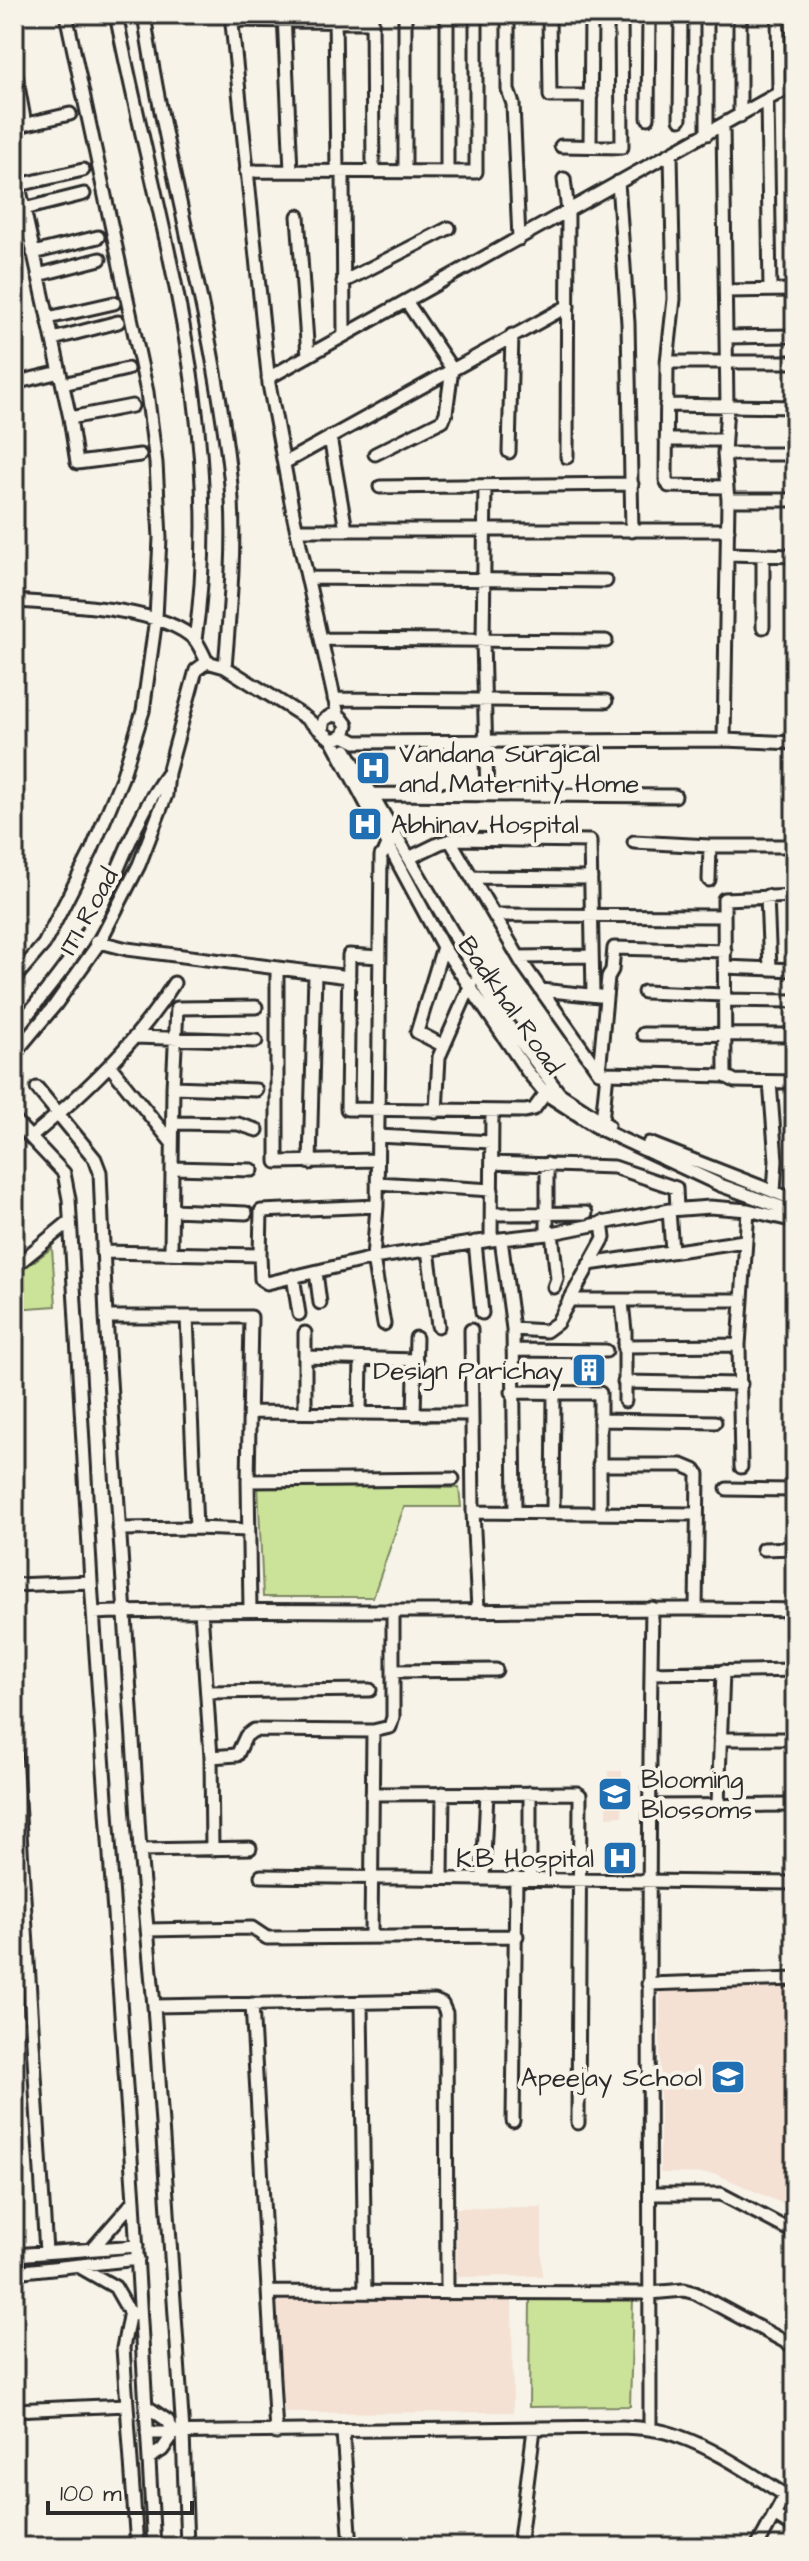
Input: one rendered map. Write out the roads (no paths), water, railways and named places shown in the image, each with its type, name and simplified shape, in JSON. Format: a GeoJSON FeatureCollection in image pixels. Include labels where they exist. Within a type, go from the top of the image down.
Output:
{"type":"FeatureCollection","features":[{"type":"Feature","properties":{"kind":"street"},"geometry":{"type":"LineString","coordinates":[[14,979],[44,944],[91,852],[122,778],[143,711],[156,618],[160,538],[156,463],[147,392],[66,14]]}},
{"type":"Feature","properties":{"kind":"street"},"geometry":{"type":"LineString","coordinates":[[116,14],[166,240],[202,447],[204,566],[195,640]]}},
{"type":"Feature","properties":{"kind":"street"},"geometry":{"type":"LineString","coordinates":[[144,14],[153,74],[216,373],[231,488],[229,624],[225,667]]}},
{"type":"Feature","properties":{"kind":"street"},"geometry":{"type":"LineString","coordinates":[[405,14],[405,171]]}},
{"type":"Feature","properties":{"kind":"street"},"geometry":{"type":"LineString","coordinates":[[447,14],[447,171]]}},
{"type":"Feature","properties":{"kind":"street"},"geometry":{"type":"LineString","coordinates":[[246,171],[476,172],[476,14]]}},
{"type":"Feature","properties":{"kind":"street"},"geometry":{"type":"LineString","coordinates":[[508,14],[508,90],[513,104],[519,239]]}},
{"type":"Feature","properties":{"kind":"street"},"geometry":{"type":"LineString","coordinates":[[549,14],[550,96],[591,96]]}},
{"type":"Feature","properties":{"kind":"street"},"geometry":{"type":"LineString","coordinates":[[590,146],[591,14]]}},
{"type":"Feature","properties":{"kind":"street"},"geometry":{"type":"LineString","coordinates":[[561,146],[622,147],[621,14]]}},
{"type":"Feature","properties":{"kind":"street"},"geometry":{"type":"LineString","coordinates":[[648,118],[649,14]]}},
{"type":"Feature","properties":{"kind":"street"},"geometry":{"type":"LineString","coordinates":[[680,119],[681,14]]}},
{"type":"Feature","properties":{"kind":"street"},"geometry":{"type":"LineString","coordinates":[[707,14],[707,134]]}},
{"type":"Feature","properties":{"kind":"street"},"geometry":{"type":"LineString","coordinates":[[740,14],[740,116]]}},
{"type":"Feature","properties":{"kind":"street"},"geometry":{"type":"LineString","coordinates":[[778,14],[779,93]]}},
{"type":"Feature","properties":{"kind":"street"},"geometry":{"type":"LineString","coordinates":[[339,738],[347,725],[338,715],[334,699],[268,378],[232,17],[372,18],[373,171]]}},
{"type":"Feature","properties":{"kind":"street"},"geometry":{"type":"LineString","coordinates":[[284,18],[291,171]]}},
{"type":"Feature","properties":{"kind":"street"},"geometry":{"type":"LineString","coordinates":[[335,18],[344,335]]}},
{"type":"Feature","properties":{"kind":"street"},"geometry":{"type":"LineString","coordinates":[[14,64],[20,125],[70,114]]}},
{"type":"Feature","properties":{"kind":"street"},"geometry":{"type":"LineString","coordinates":[[268,378],[795,84]]}},
{"type":"Feature","properties":{"kind":"street"},"geometry":{"type":"LineString","coordinates":[[767,100],[770,290]]}},
{"type":"Feature","properties":{"kind":"street"},"geometry":{"type":"LineString","coordinates":[[723,125],[727,337],[724,454],[728,500],[724,740]]}},
{"type":"Feature","properties":{"kind":"street"},"geometry":{"type":"LineString","coordinates":[[671,154],[674,299],[667,362],[666,480],[669,486],[727,487]]}},
{"type":"Feature","properties":{"kind":"street"},"geometry":{"type":"LineString","coordinates":[[14,163],[62,378],[77,463],[140,455]]}},
{"type":"Feature","properties":{"kind":"street"},"geometry":{"type":"LineString","coordinates":[[19,185],[83,170]]}},
{"type":"Feature","properties":{"kind":"street"},"geometry":{"type":"LineString","coordinates":[[564,179],[568,211],[567,457]]}},
{"type":"Feature","properties":{"kind":"street"},"geometry":{"type":"LineString","coordinates":[[618,182],[628,323],[632,531]]}},
{"type":"Feature","properties":{"kind":"street"},"geometry":{"type":"LineString","coordinates":[[24,209],[84,194]]}},
{"type":"Feature","properties":{"kind":"street"},"geometry":{"type":"LineString","coordinates":[[298,216],[308,356]]}},
{"type":"Feature","properties":{"kind":"street"},"geometry":{"type":"LineString","coordinates":[[343,282],[449,228]]}},
{"type":"Feature","properties":{"kind":"street"},"geometry":{"type":"LineString","coordinates":[[33,253],[98,237]]}},
{"type":"Feature","properties":{"kind":"street"},"geometry":{"type":"LineString","coordinates":[[38,275],[100,259]]}},
{"type":"Feature","properties":{"kind":"street"},"geometry":{"type":"LineString","coordinates":[[726,291],[795,290]]}},
{"type":"Feature","properties":{"kind":"street"},"geometry":{"type":"LineString","coordinates":[[375,454],[443,420],[446,413],[452,369],[406,301]]}},
{"type":"Feature","properties":{"kind":"street"},"geometry":{"type":"LineString","coordinates":[[48,318],[114,303]]}},
{"type":"Feature","properties":{"kind":"street"},"geometry":{"type":"LineString","coordinates":[[284,463],[568,306]]}},
{"type":"Feature","properties":{"kind":"street"},"geometry":{"type":"LineString","coordinates":[[53,339],[118,322]]}},
{"type":"Feature","properties":{"kind":"street"},"geometry":{"type":"LineString","coordinates":[[509,452],[512,335]]}},
{"type":"Feature","properties":{"kind":"street"},"geometry":{"type":"LineString","coordinates":[[727,337],[795,336]]}},
{"type":"Feature","properties":{"kind":"street"},"geometry":{"type":"LineString","coordinates":[[667,362],[795,362]]}},
{"type":"Feature","properties":{"kind":"street"},"geometry":{"type":"LineString","coordinates":[[14,383],[127,369]]}},
{"type":"Feature","properties":{"kind":"street"},"geometry":{"type":"LineString","coordinates":[[666,405],[795,407]]}},
{"type":"Feature","properties":{"kind":"street"},"geometry":{"type":"LineString","coordinates":[[70,418],[132,406]]}},
{"type":"Feature","properties":{"kind":"street"},"geometry":{"type":"LineString","coordinates":[[330,437],[346,530]]}},
{"type":"Feature","properties":{"kind":"street"},"geometry":{"type":"LineString","coordinates":[[666,440],[724,440]]}},
{"type":"Feature","properties":{"kind":"street"},"geometry":{"type":"LineString","coordinates":[[724,454],[795,454]]}},
{"type":"Feature","properties":{"kind":"street"},"geometry":{"type":"LineString","coordinates":[[380,487],[632,484]]}},
{"type":"Feature","properties":{"kind":"street"},"geometry":{"type":"LineString","coordinates":[[485,486],[483,641],[487,795]]}},
{"type":"Feature","properties":{"kind":"street"},"geometry":{"type":"LineString","coordinates":[[728,500],[795,500]]}},
{"type":"Feature","properties":{"kind":"street"},"geometry":{"type":"LineString","coordinates":[[297,530],[728,530]]}},
{"type":"Feature","properties":{"kind":"street"},"geometry":{"type":"LineString","coordinates":[[728,554],[795,556]]}},
{"type":"Feature","properties":{"kind":"street"},"geometry":{"type":"LineString","coordinates":[[763,555],[763,627]]}},
{"type":"Feature","properties":{"kind":"street"},"geometry":{"type":"LineString","coordinates":[[308,578],[606,581]]}},
{"type":"Feature","properties":{"kind":"street"},"geometry":{"type":"LineString","coordinates":[[14,601],[74,605],[163,620],[195,640],[207,662],[225,667],[322,730],[327,738],[356,742],[724,740],[795,743]]}},
{"type":"Feature","properties":{"kind":"street"},"geometry":{"type":"LineString","coordinates":[[321,639],[606,641]]}},
{"type":"Feature","properties":{"kind":"street","name":"ITI Road"},"geometry":{"type":"LineString","coordinates":[[14,1054],[55,1005],[99,943],[139,865],[166,795],[168,773],[196,670],[207,662]]}},
{"type":"Feature","properties":{"kind":"street"},"geometry":{"type":"LineString","coordinates":[[334,699],[606,701]]}},
{"type":"Feature","properties":{"kind":"street"},"geometry":{"type":"LineString","coordinates":[[322,730],[327,717],[338,715]]}},
{"type":"Feature","properties":{"kind":"street","name":"Badkhal Road"},"geometry":{"type":"LineString","coordinates":[[339,738],[371,794],[443,947],[527,1071],[600,1129],[720,1185],[795,1212]]}},
{"type":"Feature","properties":{"kind":"street","name":"Badkhal Road"},"geometry":{"type":"LineString","coordinates":[[339,738],[393,842],[409,858],[502,1017],[549,1090],[638,1139],[795,1200]]}},
{"type":"Feature","properties":{"kind":"street","name":"ITI Road"},"geometry":{"type":"LineString","coordinates":[[14,1032],[86,935],[113,884],[153,793],[168,773]]}},
{"type":"Feature","properties":{"kind":"street"},"geometry":{"type":"LineString","coordinates":[[371,794],[675,796]]}},
{"type":"Feature","properties":{"kind":"street"},"geometry":{"type":"LineString","coordinates":[[409,858],[450,840],[590,841],[593,995]]}},
{"type":"Feature","properties":{"kind":"street"},"geometry":{"type":"LineString","coordinates":[[450,840],[519,957],[603,1073]]}},
{"type":"Feature","properties":{"kind":"street"},"geometry":{"type":"LineString","coordinates":[[384,1324],[373,1258],[377,1206],[381,856],[393,842]]}},
{"type":"Feature","properties":{"kind":"street"},"geometry":{"type":"LineString","coordinates":[[634,842],[795,846]]}},
{"type":"Feature","properties":{"kind":"street"},"geometry":{"type":"LineString","coordinates":[[709,880],[710,846]]}},
{"type":"Feature","properties":{"kind":"street"},"geometry":{"type":"LineString","coordinates":[[471,877],[591,878]]}},
{"type":"Feature","properties":{"kind":"street"},"geometry":{"type":"LineString","coordinates":[[767,896],[770,969]]}},
{"type":"Feature","properties":{"kind":"street"},"geometry":{"type":"LineString","coordinates":[[725,1076],[724,899],[795,896]]}},
{"type":"Feature","properties":{"kind":"street"},"geometry":{"type":"LineString","coordinates":[[496,915],[724,916]]}},
{"type":"Feature","properties":{"kind":"street"},"geometry":{"type":"LineString","coordinates":[[86,935],[99,943],[127,949],[349,977]]}},
{"type":"Feature","properties":{"kind":"street"},"geometry":{"type":"LineString","coordinates":[[443,947],[417,1032],[444,1046]]}},
{"type":"Feature","properties":{"kind":"street"},"geometry":{"type":"LineString","coordinates":[[602,1121],[608,977],[612,970],[614,948],[725,951]]}},
{"type":"Feature","properties":{"kind":"street"},"geometry":{"type":"LineString","coordinates":[[379,957],[349,955],[347,1109],[436,1112],[534,1109],[549,1090]]}},
{"type":"Feature","properties":{"kind":"street"},"geometry":{"type":"LineString","coordinates":[[519,957],[592,956]]}},
{"type":"Feature","properties":{"kind":"street"},"geometry":{"type":"LineString","coordinates":[[725,967],[795,970]]}},
{"type":"Feature","properties":{"kind":"street"},"geometry":{"type":"LineString","coordinates":[[277,970],[277,1162]]}},
{"type":"Feature","properties":{"kind":"street"},"geometry":{"type":"LineString","coordinates":[[310,1163],[315,973]]}},
{"type":"Feature","properties":{"kind":"street"},"geometry":{"type":"LineString","coordinates":[[436,1112],[439,1057],[476,973]]}},
{"type":"Feature","properties":{"kind":"street"},"geometry":{"type":"LineString","coordinates":[[31,1137],[110,1066],[159,1007],[174,983]]}},
{"type":"Feature","properties":{"kind":"street"},"geometry":{"type":"LineString","coordinates":[[541,990],[608,996]]}},
{"type":"Feature","properties":{"kind":"street"},"geometry":{"type":"LineString","coordinates":[[644,992],[795,1001]]}},
{"type":"Feature","properties":{"kind":"street"},"geometry":{"type":"LineString","coordinates":[[159,1007],[256,1007]]}},
{"type":"Feature","properties":{"kind":"street"},"geometry":{"type":"LineString","coordinates":[[171,1252],[177,1008]]}},
{"type":"Feature","properties":{"kind":"street"},"geometry":{"type":"LineString","coordinates":[[643,1034],[795,1035]]}},
{"type":"Feature","properties":{"kind":"street"},"geometry":{"type":"LineString","coordinates":[[135,1037],[256,1041]]}},
{"type":"Feature","properties":{"kind":"street"},"geometry":{"type":"LineString","coordinates":[[110,1066],[172,1143]]}},
{"type":"Feature","properties":{"kind":"street"},"geometry":{"type":"LineString","coordinates":[[603,1073],[725,1076],[735,1081],[795,1082]]}},
{"type":"Feature","properties":{"kind":"street"},"geometry":{"type":"LineString","coordinates":[[770,1082],[776,1160],[774,1192]]}},
{"type":"Feature","properties":{"kind":"street"},"geometry":{"type":"LineString","coordinates":[[173,1087],[256,1090]]}},
{"type":"Feature","properties":{"kind":"street"},"geometry":{"type":"LineString","coordinates":[[37,1088],[95,1159],[100,1172],[119,1529],[140,1850],[154,2006],[187,2547]]}},
{"type":"Feature","properties":{"kind":"street"},"geometry":{"type":"LineString","coordinates":[[492,1112],[492,1214],[513,1329],[515,1512]]}},
{"type":"Feature","properties":{"kind":"street"},"geometry":{"type":"LineString","coordinates":[[14,1120],[64,1173],[69,1199],[91,1582],[138,2252],[154,2547]]}},
{"type":"Feature","properties":{"kind":"street"},"geometry":{"type":"LineString","coordinates":[[173,1123],[238,1124],[257,1130]]}},
{"type":"Feature","properties":{"kind":"street"},"geometry":{"type":"LineString","coordinates":[[378,1136],[491,1142]]}},
{"type":"Feature","properties":{"kind":"street"},"geometry":{"type":"LineString","coordinates":[[264,1163],[377,1160]]}},
{"type":"Feature","properties":{"kind":"street"},"geometry":{"type":"LineString","coordinates":[[492,1163],[614,1167],[676,1188],[672,1251]]}},
{"type":"Feature","properties":{"kind":"street"},"geometry":{"type":"LineString","coordinates":[[547,1164],[547,1213],[557,1270],[554,1287]]}},
{"type":"Feature","properties":{"kind":"street"},"geometry":{"type":"LineString","coordinates":[[172,1168],[252,1170]]}},
{"type":"Feature","properties":{"kind":"street"},"geometry":{"type":"LineString","coordinates":[[377,1183],[492,1190]]}},
{"type":"Feature","properties":{"kind":"street"},"geometry":{"type":"LineString","coordinates":[[377,1206],[261,1211],[263,1283],[373,1258],[549,1234],[673,1210],[710,1207],[748,1210],[795,1221]]}},
{"type":"Feature","properties":{"kind":"street"},"geometry":{"type":"LineString","coordinates":[[172,1210],[246,1213]]}},
{"type":"Feature","properties":{"kind":"street"},"geometry":{"type":"LineString","coordinates":[[741,1467],[739,1345],[748,1210]]}},
{"type":"Feature","properties":{"kind":"street"},"geometry":{"type":"LineString","coordinates":[[492,1214],[586,1213]]}},
{"type":"Feature","properties":{"kind":"street"},"geometry":{"type":"LineString","coordinates":[[17,1260],[70,1221]]}},
{"type":"Feature","properties":{"kind":"street"},"geometry":{"type":"LineString","coordinates":[[513,1329],[550,1330],[604,1238],[602,1222]]}},
{"type":"Feature","properties":{"kind":"street"},"geometry":{"type":"LineString","coordinates":[[589,1264],[744,1241]]}},
{"type":"Feature","properties":{"kind":"street"},"geometry":{"type":"LineString","coordinates":[[475,1242],[482,1313]]}},
{"type":"Feature","properties":{"kind":"street"},"geometry":{"type":"LineString","coordinates":[[428,1250],[438,1326]]}},
{"type":"Feature","properties":{"kind":"street"},"geometry":{"type":"LineString","coordinates":[[102,1252],[260,1255]]}},
{"type":"Feature","properties":{"kind":"street"},"geometry":{"type":"LineString","coordinates":[[316,1272],[320,1303]]}},
{"type":"Feature","properties":{"kind":"street"},"geometry":{"type":"LineString","coordinates":[[293,1276],[299,1314]]}},
{"type":"Feature","properties":{"kind":"street"},"geometry":{"type":"LineString","coordinates":[[569,1300],[741,1300]]}},
{"type":"Feature","properties":{"kind":"street"},"geometry":{"type":"LineString","coordinates":[[622,1302],[625,1401]]}},
{"type":"Feature","properties":{"kind":"street"},"geometry":{"type":"LineString","coordinates":[[106,1317],[251,1317],[248,1481],[250,1609]]}},
{"type":"Feature","properties":{"kind":"street"},"geometry":{"type":"LineString","coordinates":[[187,1317],[196,1528]]}},
{"type":"Feature","properties":{"kind":"street"},"geometry":{"type":"LineString","coordinates":[[471,1330],[473,1512],[478,1609]]}},
{"type":"Feature","properties":{"kind":"street"},"geometry":{"type":"LineString","coordinates":[[305,1333],[305,1411]]}},
{"type":"Feature","properties":{"kind":"street"},"geometry":{"type":"LineString","coordinates":[[414,1414],[416,1338]]}},
{"type":"Feature","properties":{"kind":"street"},"geometry":{"type":"LineString","coordinates":[[624,1346],[739,1345]]}},
{"type":"Feature","properties":{"kind":"street"},"geometry":{"type":"LineString","coordinates":[[513,1350],[606,1351]]}},
{"type":"Feature","properties":{"kind":"street"},"geometry":{"type":"LineString","coordinates":[[305,1357],[416,1360]]}},
{"type":"Feature","properties":{"kind":"street"},"geometry":{"type":"LineString","coordinates":[[360,1413],[361,1359]]}},
{"type":"Feature","properties":{"kind":"street"},"geometry":{"type":"LineString","coordinates":[[624,1382],[741,1384]]}},
{"type":"Feature","properties":{"kind":"street"},"geometry":{"type":"LineString","coordinates":[[512,1392],[600,1393],[600,1513]]}},
{"type":"Feature","properties":{"kind":"street"},"geometry":{"type":"LineString","coordinates":[[553,1511],[554,1394]]}},
{"type":"Feature","properties":{"kind":"street"},"geometry":{"type":"LineString","coordinates":[[250,1412],[472,1414]]}},
{"type":"Feature","properties":{"kind":"street"},"geometry":{"type":"LineString","coordinates":[[600,1420],[715,1422]]}},
{"type":"Feature","properties":{"kind":"street"},"geometry":{"type":"LineString","coordinates":[[599,1465],[682,1465],[698,1474],[696,1608]]}},
{"type":"Feature","properties":{"kind":"street"},"geometry":{"type":"LineString","coordinates":[[248,1481],[453,1479]]}},
{"type":"Feature","properties":{"kind":"street"},"geometry":{"type":"LineString","coordinates":[[727,1489],[795,1490]]}},
{"type":"Feature","properties":{"kind":"street"},"geometry":{"type":"LineString","coordinates":[[473,1512],[697,1514]]}},
{"type":"Feature","properties":{"kind":"street"},"geometry":{"type":"LineString","coordinates":[[119,1529],[248,1530]]}},
{"type":"Feature","properties":{"kind":"street"},"geometry":{"type":"LineString","coordinates":[[763,1549],[795,1548]]}},
{"type":"Feature","properties":{"kind":"street"},"geometry":{"type":"LineString","coordinates":[[14,1585],[91,1582]]}},
{"type":"Feature","properties":{"kind":"street"},"geometry":{"type":"LineString","coordinates":[[650,2429],[648,1984],[652,1608]]}},
{"type":"Feature","properties":{"kind":"street"},"geometry":{"type":"LineString","coordinates":[[94,1613],[250,1609],[795,1610]]}},
{"type":"Feature","properties":{"kind":"street"},"geometry":{"type":"LineString","coordinates":[[201,1610],[211,1757],[212,1850]]}},
{"type":"Feature","properties":{"kind":"street"},"geometry":{"type":"LineString","coordinates":[[211,1757],[237,1755],[246,1736],[254,1730],[386,1729],[393,1722],[393,1611]]}},
{"type":"Feature","properties":{"kind":"street"},"geometry":{"type":"LineString","coordinates":[[393,1671],[496,1670]]}},
{"type":"Feature","properties":{"kind":"street"},"geometry":{"type":"LineString","coordinates":[[651,1673],[795,1670]]}},
{"type":"Feature","properties":{"kind":"street"},"geometry":{"type":"LineString","coordinates":[[718,1805],[723,1671]]}},
{"type":"Feature","properties":{"kind":"street"},"geometry":{"type":"LineString","coordinates":[[208,1692],[370,1690]]}},
{"type":"Feature","properties":{"kind":"street"},"geometry":{"type":"LineString","coordinates":[[371,1936],[373,1731]]}},
{"type":"Feature","properties":{"kind":"street"},"geometry":{"type":"LineString","coordinates":[[14,1736],[46,2252]]}},
{"type":"Feature","properties":{"kind":"street"},"geometry":{"type":"LineString","coordinates":[[720,1739],[795,1739]]}},
{"type":"Feature","properties":{"kind":"street"},"geometry":{"type":"LineString","coordinates":[[442,1877],[443,1793]]}},
{"type":"Feature","properties":{"kind":"street"},"geometry":{"type":"LineString","coordinates":[[483,1878],[487,1793]]}},
{"type":"Feature","properties":{"kind":"street"},"geometry":{"type":"LineString","coordinates":[[530,1793],[530,1878]]}},
{"type":"Feature","properties":{"kind":"street"},"geometry":{"type":"LineString","coordinates":[[372,1794],[580,1795],[578,2123]]}},
{"type":"Feature","properties":{"kind":"street"},"geometry":{"type":"LineString","coordinates":[[651,1806],[795,1805]]}},
{"type":"Feature","properties":{"kind":"street"},"geometry":{"type":"LineString","coordinates":[[140,1850],[250,1848]]}},
{"type":"Feature","properties":{"kind":"street"},"geometry":{"type":"LineString","coordinates":[[261,1876],[795,1883]]}},
{"type":"Feature","properties":{"kind":"street"},"geometry":{"type":"LineString","coordinates":[[513,2121],[516,1878]]}},
{"type":"Feature","properties":{"kind":"street"},"geometry":{"type":"LineString","coordinates":[[147,1930],[252,1928],[267,1938],[517,1936]]}},
{"type":"Feature","properties":{"kind":"street"},"geometry":{"type":"LineString","coordinates":[[648,1984],[795,1979]]}},
{"type":"Feature","properties":{"kind":"street"},"geometry":{"type":"LineString","coordinates":[[154,2006],[435,2001],[444,2008],[447,2293]]}},
{"type":"Feature","properties":{"kind":"street"},"geometry":{"type":"LineString","coordinates":[[361,2003],[365,2292]]}},
{"type":"Feature","properties":{"kind":"street"},"geometry":{"type":"LineString","coordinates":[[252,2004],[276,2433]]}},
{"type":"Feature","properties":{"kind":"street"},"geometry":{"type":"LineString","coordinates":[[651,2194],[721,2194],[791,2231],[795,2213]]}},
{"type":"Feature","properties":{"kind":"street"},"geometry":{"type":"LineString","coordinates":[[92,2249],[134,2201]]}},
{"type":"Feature","properties":{"kind":"street"},"geometry":{"type":"LineString","coordinates":[[14,2255],[92,2249],[138,2252]]}},
{"type":"Feature","properties":{"kind":"street"},"geometry":{"type":"LineString","coordinates":[[14,2272],[80,2267],[138,2252]]}},
{"type":"Feature","properties":{"kind":"street"},"geometry":{"type":"LineString","coordinates":[[80,2267],[115,2287],[142,2337]]}},
{"type":"Feature","properties":{"kind":"street"},"geometry":{"type":"LineString","coordinates":[[269,2292],[650,2293],[684,2290],[795,2347]]}},
{"type":"Feature","properties":{"kind":"street"},"geometry":{"type":"LineString","coordinates":[[130,2311],[123,2340],[137,2547]]}},
{"type":"Feature","properties":{"kind":"street"},"geometry":{"type":"LineString","coordinates":[[14,2410],[127,2405]]}},
{"type":"Feature","properties":{"kind":"street"},"geometry":{"type":"LineString","coordinates":[[146,2406],[168,2421],[178,2433]]}},
{"type":"Feature","properties":{"kind":"street"},"geometry":{"type":"LineString","coordinates":[[519,2547],[534,2429]]}},
{"type":"Feature","properties":{"kind":"street"},"geometry":{"type":"LineString","coordinates":[[147,2433],[650,2429],[682,2437],[790,2498],[774,2515],[757,2547]]}},
{"type":"Feature","properties":{"kind":"street"},"geometry":{"type":"LineString","coordinates":[[343,2432],[351,2547]]}},
{"type":"Feature","properties":{"kind":"street"},"geometry":{"type":"LineString","coordinates":[[149,2458],[162,2450],[178,2433]]}},
{"type":"Feature","properties":{"kind":"street"},"geometry":{"type":"LineString","coordinates":[[774,2515],[795,2528]]}},
{"type":"Feature","properties":{"kind":"place","name":"Vandana Surgical and Maternity Home"},"geometry":{"type":"Point","coordinates":[373,768]}},
{"type":"Feature","properties":{"kind":"place","name":"Abhinav Hospital"},"geometry":{"type":"Point","coordinates":[365,824]}},
{"type":"Feature","properties":{"kind":"place","name":"Design Parichay"},"geometry":{"type":"Point","coordinates":[589,1370]}},
{"type":"Feature","properties":{"kind":"place","name":"Blooming Blossoms"},"geometry":{"type":"Point","coordinates":[615,1794]}},
{"type":"Feature","properties":{"kind":"place","name":"K.B Hospital"},"geometry":{"type":"Point","coordinates":[620,1858]}},
{"type":"Feature","properties":{"kind":"place","name":"Apeejay School"},"geometry":{"type":"Point","coordinates":[728,2077]}}]}
